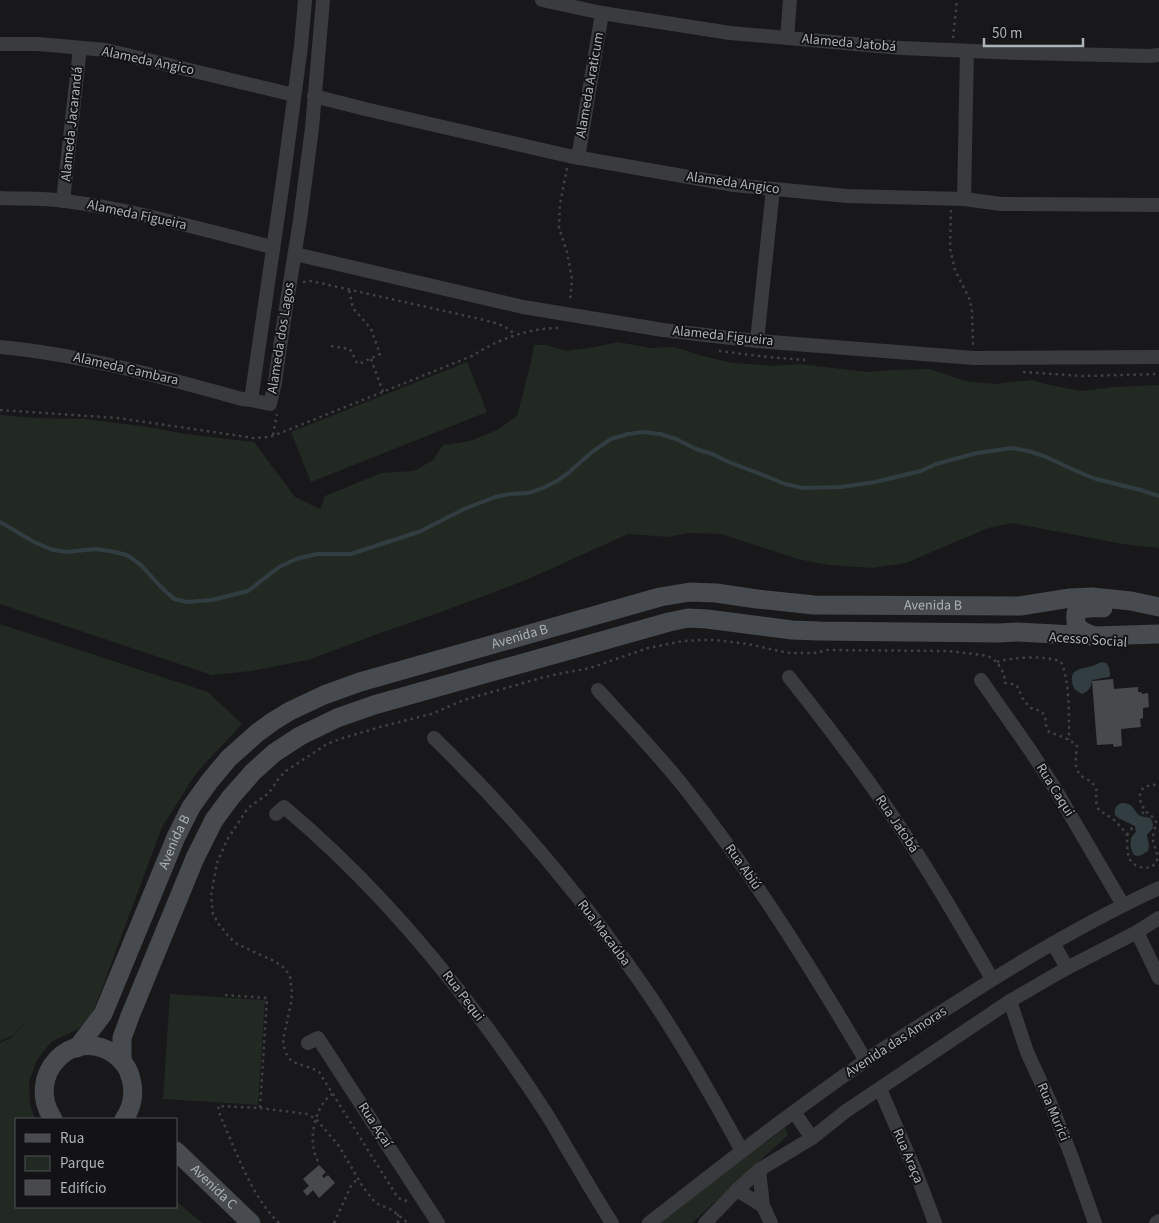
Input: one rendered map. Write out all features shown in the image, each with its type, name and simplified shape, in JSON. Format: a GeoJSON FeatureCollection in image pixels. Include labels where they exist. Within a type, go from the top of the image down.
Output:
{"type":"FeatureCollection","features":[{"type":"Feature","properties":{"kind":"street"},"geometry":{"type":"LineString","coordinates":[[306,0],[312,24],[315,27],[322,28]]}},
{"type":"Feature","properties":{"kind":"street","name":"Alameda dos Lagos"},"geometry":{"type":"LineString","coordinates":[[306,0],[284,174],[251,400],[270,404],[300,220],[312,128],[323,0]]}},
{"type":"Feature","properties":{"kind":"street","name":"Alameda Jatobá"},"geometry":{"type":"LineString","coordinates":[[542,0],[602,13],[730,33],[901,48],[1022,53],[1159,55]]}},
{"type":"Feature","properties":{"kind":"street"},"geometry":{"type":"LineString","coordinates":[[787,38],[790,0]]}},
{"type":"Feature","properties":{"kind":"street","name":"Alameda Araticum"},"geometry":{"type":"LineString","coordinates":[[573,157],[602,13]]}},
{"type":"Feature","properties":{"kind":"street","name":"Alameda Angico"},"geometry":{"type":"LineString","coordinates":[[0,44],[38,44],[106,50],[294,96]]}},
{"type":"Feature","properties":{"kind":"street","name":"Alameda Jacarandá"},"geometry":{"type":"LineString","coordinates":[[63,201],[80,48]]}},
{"type":"Feature","properties":{"kind":"street"},"geometry":{"type":"LineString","coordinates":[[958,199],[968,51]]}},
{"type":"Feature","properties":{"kind":"street","name":"Alameda Angico"},"geometry":{"type":"LineString","coordinates":[[314,96],[573,157],[734,185],[847,196],[958,199],[1001,204],[1159,206]]}},
{"type":"Feature","properties":{"kind":"street"},"geometry":{"type":"LineString","coordinates":[[284,174],[299,184],[301,190],[300,220]]}},
{"type":"Feature","properties":{"kind":"street"},"geometry":{"type":"LineString","coordinates":[[757,341],[773,189]]}},
{"type":"Feature","properties":{"kind":"street","name":"Alameda Figueira"},"geometry":{"type":"LineString","coordinates":[[0,198],[63,201],[113,209],[272,246]]}},
{"type":"Feature","properties":{"kind":"street","name":"Alameda Figueira"},"geometry":{"type":"LineString","coordinates":[[295,254],[523,306],[662,330],[757,341],[974,358],[1159,357]]}},
{"type":"Feature","properties":{"kind":"street"},"geometry":{"type":"LineString","coordinates":[[267,290],[269,326],[272,330],[282,333]]}},
{"type":"Feature","properties":{"kind":"street","name":"Alameda Cambara"},"geometry":{"type":"LineString","coordinates":[[0,347],[76,357],[251,400]]}},
{"type":"Feature","properties":{"kind":"street","name":"Avenida B"},"geometry":{"type":"LineString","coordinates":[[77,1048],[103,1014],[176,836],[191,807],[229,758],[257,733],[290,711],[324,694],[360,682],[660,597],[690,592],[716,593],[814,605],[1014,607],[1070,598],[1092,597],[1131,601],[1159,607]]}},
{"type":"Feature","properties":{"kind":"street"},"geometry":{"type":"LineString","coordinates":[[1120,643],[1083,632],[1077,626],[1075,616],[1077,611],[1095,608],[1159,611]]}},
{"type":"Feature","properties":{"kind":"street","name":"Avenida B"},"geometry":{"type":"LineString","coordinates":[[122,1061],[122,1038],[130,1016],[195,858],[214,820],[230,797],[274,753],[300,736],[336,718],[374,705],[573,648],[688,618],[726,620],[792,630],[819,631],[1017,632],[1094,636],[1159,634]]}},
{"type":"Feature","properties":{"kind":"street","name":"Acesso Social"},"geometry":{"type":"LineString","coordinates":[[1017,632],[1065,641],[1159,642]]}},
{"type":"Feature","properties":{"kind":"street","name":"Rua Jatobá"},"geometry":{"type":"LineString","coordinates":[[789,676],[889,811],[931,876],[992,979]]}},
{"type":"Feature","properties":{"kind":"street","name":"Rua Caqui"},"geometry":{"type":"LineString","coordinates":[[981,680],[1054,787],[1123,905]]}},
{"type":"Feature","properties":{"kind":"street","name":"Rua Abiú"},"geometry":{"type":"LineString","coordinates":[[598,690],[683,786],[718,832],[796,946],[866,1061]]}},
{"type":"Feature","properties":{"kind":"street","name":"Rua Macaúba"},"geometry":{"type":"LineString","coordinates":[[434,738],[493,797],[537,846],[582,902],[640,980],[742,1151]]}},
{"type":"Feature","properties":{"kind":"street","name":"Rua Pequi"},"geometry":{"type":"LineString","coordinates":[[276,814],[284,807],[314,832],[380,897],[444,970],[519,1072],[547,1114],[612,1223]]}},
{"type":"Feature","properties":{"kind":"street","name":"Avenida das Amoras"},"geometry":{"type":"LineString","coordinates":[[649,1223],[794,1112],[866,1061],[992,979],[1053,943],[1159,888]]}},
{"type":"Feature","properties":{"kind":"street","name":"Avenida das Amoras"},"geometry":{"type":"LineString","coordinates":[[704,1223],[760,1170],[812,1138],[846,1111],[1010,1001],[1067,968],[1138,932],[1159,918]]}},
{"type":"Feature","properties":{"kind":"street"},"geometry":{"type":"LineString","coordinates":[[1138,932],[1159,978]]}},
{"type":"Feature","properties":{"kind":"street"},"geometry":{"type":"LineString","coordinates":[[1053,943],[1067,968]]}},
{"type":"Feature","properties":{"kind":"street","name":"Rua Murici"},"geometry":{"type":"LineString","coordinates":[[1010,1001],[1027,1052],[1050,1102],[1095,1223]]}},
{"type":"Feature","properties":{"kind":"street","name":"Rua Açaí"},"geometry":{"type":"LineString","coordinates":[[308,1043],[318,1038],[438,1223]]}},
{"type":"Feature","properties":{"kind":"street"},"geometry":{"type":"LineString","coordinates":[[52,1118],[44,1098],[44,1081],[47,1073],[57,1059],[64,1054],[77,1048],[94,1046],[116,1056],[122,1061],[130,1074],[133,1089],[128,1112],[142,1118]]}},
{"type":"Feature","properties":{"kind":"street","name":"Rua Araça"},"geometry":{"type":"LineString","coordinates":[[880,1089],[917,1175],[935,1223]]}},
{"type":"Feature","properties":{"kind":"street"},"geometry":{"type":"LineString","coordinates":[[794,1112],[812,1138]]}},
{"type":"Feature","properties":{"kind":"street","name":"Avenida C"},"geometry":{"type":"LineString","coordinates":[[181,1158],[251,1223]]}},
{"type":"Feature","properties":{"kind":"street"},"geometry":{"type":"LineString","coordinates":[[760,1170],[763,1206],[771,1223]]}},
{"type":"Feature","properties":{"kind":"street"},"geometry":{"type":"LineString","coordinates":[[737,1190],[763,1206]]}},
{"type":"Feature","properties":{"kind":"path"},"geometry":{"type":"LineString","coordinates":[[952,50],[957,0]]}},
{"type":"Feature","properties":{"kind":"path"},"geometry":{"type":"LineString","coordinates":[[568,313],[572,280],[567,252],[559,228],[560,204],[573,157]]}},
{"type":"Feature","properties":{"kind":"path"},"geometry":{"type":"LineString","coordinates":[[958,199],[950,248],[955,270],[970,300],[974,358]]}},
{"type":"Feature","properties":{"kind":"path"},"geometry":{"type":"LineString","coordinates":[[300,285],[311,281],[493,322],[509,328],[516,335]]}},
{"type":"Feature","properties":{"kind":"path"},"geometry":{"type":"LineString","coordinates":[[331,346],[350,349],[359,364],[380,355],[371,329],[352,308],[349,290]]}},
{"type":"Feature","properties":{"kind":"path"},"geometry":{"type":"LineString","coordinates":[[0,410],[118,418],[254,438],[273,435],[383,392],[472,356],[488,346],[516,335],[542,328],[562,328]]}},
{"type":"Feature","properties":{"kind":"path"},"geometry":{"type":"LineString","coordinates":[[713,351],[768,358],[808,360]]}},
{"type":"Feature","properties":{"kind":"path"},"geometry":{"type":"LineString","coordinates":[[371,359],[383,392]]}},
{"type":"Feature","properties":{"kind":"path"},"geometry":{"type":"LineString","coordinates":[[1014,372],[1083,376],[1159,374]]}},
{"type":"Feature","properties":{"kind":"path"},"geometry":{"type":"LineString","coordinates":[[273,435],[278,407]]}},
{"type":"Feature","properties":{"kind":"path"},"geometry":{"type":"LineString","coordinates":[[413,1203],[398,1198],[319,1072],[299,1065],[287,1055],[284,1040],[292,994],[290,977],[286,970],[272,960],[233,940],[222,930],[213,914],[213,884],[217,863],[221,851],[240,818],[248,808],[269,793],[286,770],[327,744],[380,727],[432,714],[464,700],[558,674],[590,668],[648,648],[684,641],[723,640],[801,654],[828,650],[947,651],[988,656],[997,662],[1001,668],[1005,683],[1014,684],[1027,704],[1032,708],[1042,711],[1049,732],[1064,737],[1077,746],[1076,759],[1079,774],[1092,781],[1096,789],[1096,801],[1099,810],[1121,826],[1127,835],[1130,860],[1138,867],[1150,867],[1155,863],[1158,856],[1152,838],[1156,820],[1145,810],[1140,802],[1140,792],[1145,786],[1159,784]]}},
{"type":"Feature","properties":{"kind":"path"},"geometry":{"type":"LineString","coordinates":[[997,662],[1015,658],[1054,659],[1061,662],[1065,672],[1067,690],[1069,740]]}},
{"type":"Feature","properties":{"kind":"path"},"geometry":{"type":"LineString","coordinates":[[1127,835],[1145,810]]}},
{"type":"Feature","properties":{"kind":"path"},"geometry":{"type":"LineString","coordinates":[[225,995],[268,998],[260,1108]]}},
{"type":"Feature","properties":{"kind":"path"},"geometry":{"type":"LineString","coordinates":[[318,1161],[314,1155],[312,1141],[316,1119],[325,1100],[332,1094]]}},
{"type":"Feature","properties":{"kind":"path"},"geometry":{"type":"LineString","coordinates":[[279,1223],[264,1204],[249,1179],[220,1115],[218,1106],[260,1108],[307,1114],[316,1119],[340,1146],[358,1178],[374,1201],[392,1210],[408,1223]]}},
{"type":"Feature","properties":{"kind":"path"},"geometry":{"type":"LineString","coordinates":[[334,1223],[352,1186],[358,1178]]}},
{"type":"Feature","properties":{"kind":"path"},"geometry":{"type":"LineString","coordinates":[[398,1214],[398,1223]]}},
{"type":"Feature","properties":{"kind":"green space"},"geometry":{"type":"Polygon","coordinates":[[[618,342],[650,348],[674,347],[732,363],[774,366],[799,364],[868,372],[930,369],[965,381],[996,384],[1032,380],[1081,391],[1159,385],[1159,548],[1123,544],[1012,523],[988,528],[906,563],[872,568],[828,565],[798,559],[721,534],[688,533],[669,537],[628,534],[526,580],[308,660],[251,671],[212,675],[0,604],[0,415],[85,419],[254,442],[295,497],[320,509],[325,496],[381,473],[414,471],[433,460],[443,445],[470,441],[497,430],[517,416],[534,345],[546,345],[566,351],[618,342]]]}},
{"type":"Feature","properties":{"kind":"green space"},"geometry":{"type":"Polygon","coordinates":[[[467,362],[487,412],[311,482],[291,432],[467,362]]]}},
{"type":"Feature","properties":{"kind":"green space"},"geometry":{"type":"Polygon","coordinates":[[[0,624],[208,692],[242,724],[197,772],[162,827],[92,1015],[78,1029],[51,1042],[37,1060],[29,1081],[30,1104],[35,1118],[15,1118],[15,1208],[178,1208],[178,1203],[202,1223],[0,1223],[0,1043],[11,1038],[35,1014],[12,1036],[0,1041],[0,624]]]}},
{"type":"Feature","properties":{"kind":"green space"},"geometry":{"type":"Polygon","coordinates":[[[170,994],[265,1000],[258,1105],[163,1099],[170,994]]]}},
{"type":"Feature","properties":{"kind":"green space"},"geometry":{"type":"Polygon","coordinates":[[[785,1128],[788,1135],[692,1223],[657,1223],[785,1128]]]}},
{"type":"Feature","properties":{"kind":"shaded area"},"geometry":{"type":"Polygon","coordinates":[[[1102,662],[1109,667],[1109,677],[1092,680],[1089,689],[1082,694],[1076,690],[1072,682],[1073,674],[1079,669],[1102,662]]]}},
{"type":"Feature","properties":{"kind":"shaded area"},"geometry":{"type":"Polygon","coordinates":[[[1122,803],[1131,806],[1139,815],[1150,818],[1152,821],[1153,828],[1147,835],[1148,851],[1138,856],[1132,852],[1131,848],[1131,839],[1136,832],[1135,826],[1115,815],[1116,808],[1122,803]]]}},
{"type":"Feature","properties":{"kind":"building"},"geometry":{"type":"Polygon","coordinates":[[[1113,679],[1114,689],[1138,687],[1138,692],[1142,694],[1148,693],[1149,707],[1143,708],[1143,718],[1140,719],[1141,727],[1121,729],[1122,746],[1114,747],[1113,744],[1097,745],[1092,681],[1113,679]]]}},
{"type":"Feature","properties":{"kind":"building"},"geometry":{"type":"Polygon","coordinates":[[[319,1165],[326,1172],[322,1176],[324,1178],[328,1175],[335,1183],[319,1198],[313,1190],[307,1196],[303,1191],[309,1186],[303,1179],[319,1165]]]}},
{"type":"Feature","properties":{"kind":"waterway"},"geometry":{"type":"LineString","coordinates":[[0,522],[34,542],[53,550],[67,552],[95,549],[127,555],[141,565],[174,599],[187,602],[212,600],[248,591],[279,567],[296,559],[317,554],[351,554],[421,531],[464,509],[495,497],[529,493],[557,481],[611,439],[643,432],[660,434],[676,439],[696,449],[785,484],[803,488],[841,487],[875,482],[921,471],[936,464],[977,453],[1012,448],[1044,456],[1096,479],[1159,496]]}}]}
